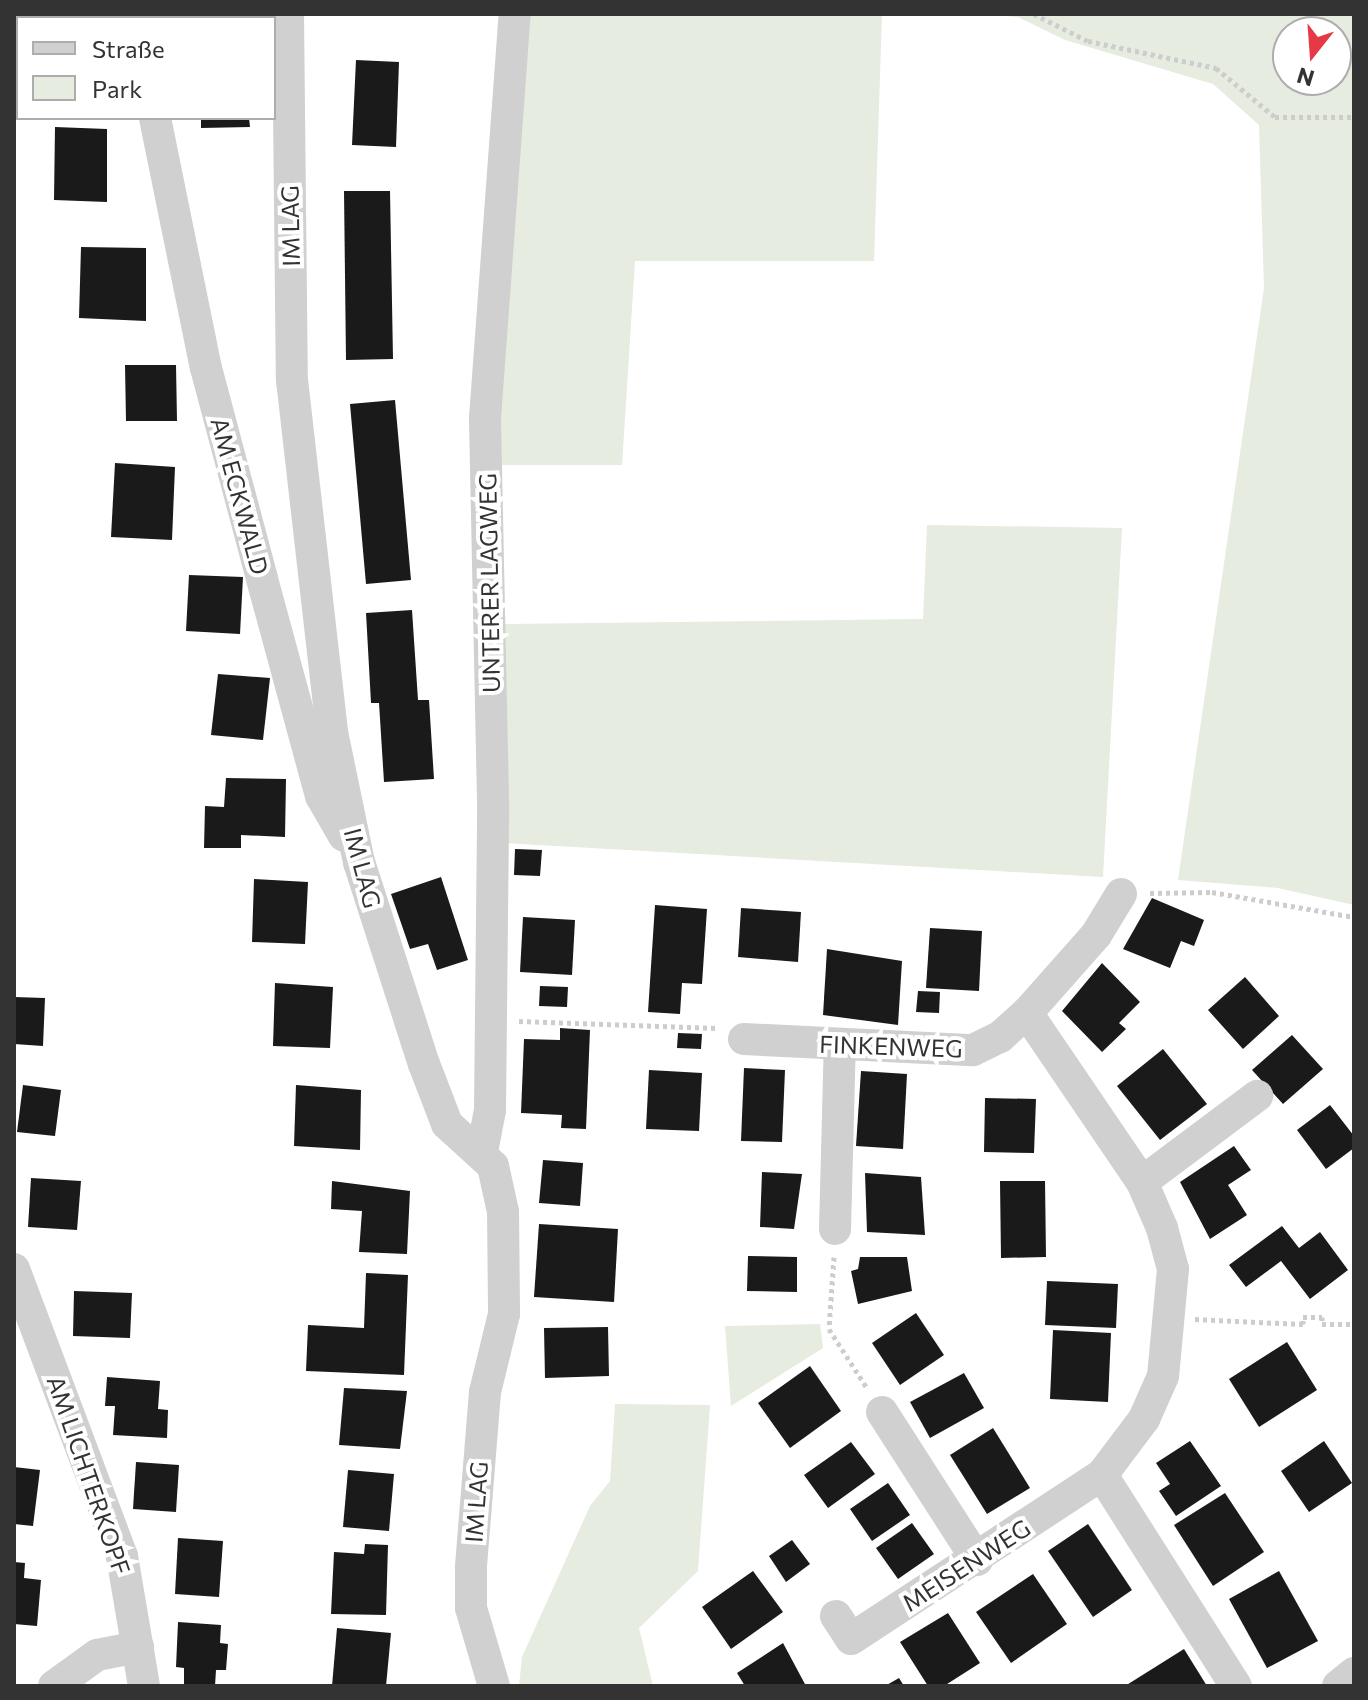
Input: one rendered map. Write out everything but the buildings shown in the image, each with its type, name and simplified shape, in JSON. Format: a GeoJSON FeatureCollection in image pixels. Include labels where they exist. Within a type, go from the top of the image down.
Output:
{"type":"FeatureCollection","features":[{"type":"Feature","properties":{"kind":"street","name":"IM LAG"},"geometry":{"type":"LineString","coordinates":[[288,14],[292,380],[332,732],[359,862],[447,1124],[482,1152],[493,1166],[503,1212],[504,1314],[485,1392],[471,1608],[494,1686]]}},
{"type":"Feature","properties":{"kind":"street","name":"UNTERER LAGWEG"},"geometry":{"type":"LineString","coordinates":[[482,1152],[490,1110],[493,801],[485,418],[515,14]]}},
{"type":"Feature","properties":{"kind":"street","name":"AM ECKWALD"},"geometry":{"type":"LineString","coordinates":[[155,120],[206,368],[321,796],[359,862]]}},
{"type":"Feature","properties":{"kind":"street","name":"FINKENWEG"},"geometry":{"type":"LineString","coordinates":[[744,1039],[973,1050],[1000,1037],[1027,1013],[1096,935],[1121,894]]}},
{"type":"Feature","properties":{"kind":"street","name":"MEISENWEG"},"geometry":{"type":"LineString","coordinates":[[836,1616],[851,1639],[977,1560],[1102,1475],[1144,1419],[1163,1376],[1173,1269],[1162,1228],[1142,1182],[1027,1013]]}},
{"type":"Feature","properties":{"kind":"street"},"geometry":{"type":"LineString","coordinates":[[835,1229],[840,1044]]}},
{"type":"Feature","properties":{"kind":"street"},"geometry":{"type":"LineString","coordinates":[[1142,1182],[1257,1096]]}},
{"type":"Feature","properties":{"kind":"street","name":"AM LICHTERKOPF"},"geometry":{"type":"LineString","coordinates":[[14,1269],[122,1556],[144,1686]]}},
{"type":"Feature","properties":{"kind":"street"},"geometry":{"type":"LineString","coordinates":[[882,1412],[977,1560]]}},
{"type":"Feature","properties":{"kind":"street"},"geometry":{"type":"LineString","coordinates":[[1102,1475],[1236,1686]]}},
{"type":"Feature","properties":{"kind":"street"},"geometry":{"type":"LineString","coordinates":[[54,1686],[97,1655],[138,1647]]}},
{"type":"Feature","properties":{"kind":"street"},"geometry":{"type":"LineString","coordinates":[[1338,1686],[1354,1673]]}},
{"type":"Feature","properties":{"kind":"path"},"geometry":{"type":"LineString","coordinates":[[1034,14],[1088,41],[1216,68],[1275,117],[1354,117]]}},
{"type":"Feature","properties":{"kind":"path"},"geometry":{"type":"LineString","coordinates":[[1121,894],[1212,892],[1354,917]]}},
{"type":"Feature","properties":{"kind":"path"},"geometry":{"type":"LineString","coordinates":[[519,1021],[721,1028],[744,1039]]}},
{"type":"Feature","properties":{"kind":"path"},"geometry":{"type":"LineString","coordinates":[[835,1229],[829,1329],[882,1412]]}},
{"type":"Feature","properties":{"kind":"path"},"geometry":{"type":"LineString","coordinates":[[1170,1318],[1303,1324],[1303,1317],[1322,1317],[1322,1324],[1354,1324]]}},
{"type":"Feature","properties":{"kind":"green space"},"geometry":{"type":"Polygon","coordinates":[[[529,14],[882,14],[874,261],[635,261],[622,465],[500,465],[497,434],[529,14]]]}},
{"type":"Feature","properties":{"kind":"green space"},"geometry":{"type":"Polygon","coordinates":[[[975,14],[1354,14],[1354,905],[1278,888],[1178,880],[1264,288],[1259,125],[1213,84],[1065,40],[1018,17],[975,14]]]}},
{"type":"Feature","properties":{"kind":"green space"},"geometry":{"type":"Polygon","coordinates":[[[927,525],[1122,528],[1103,877],[503,843],[503,624],[923,619],[927,525]]]}},
{"type":"Feature","properties":{"kind":"green space"},"geometry":{"type":"Polygon","coordinates":[[[820,1324],[823,1348],[731,1406],[725,1326],[820,1324]]]}},
{"type":"Feature","properties":{"kind":"green space"},"geometry":{"type":"Polygon","coordinates":[[[615,1404],[710,1405],[698,1571],[639,1628],[653,1686],[519,1686],[522,1657],[590,1506],[610,1481],[615,1404]]]}}]}
